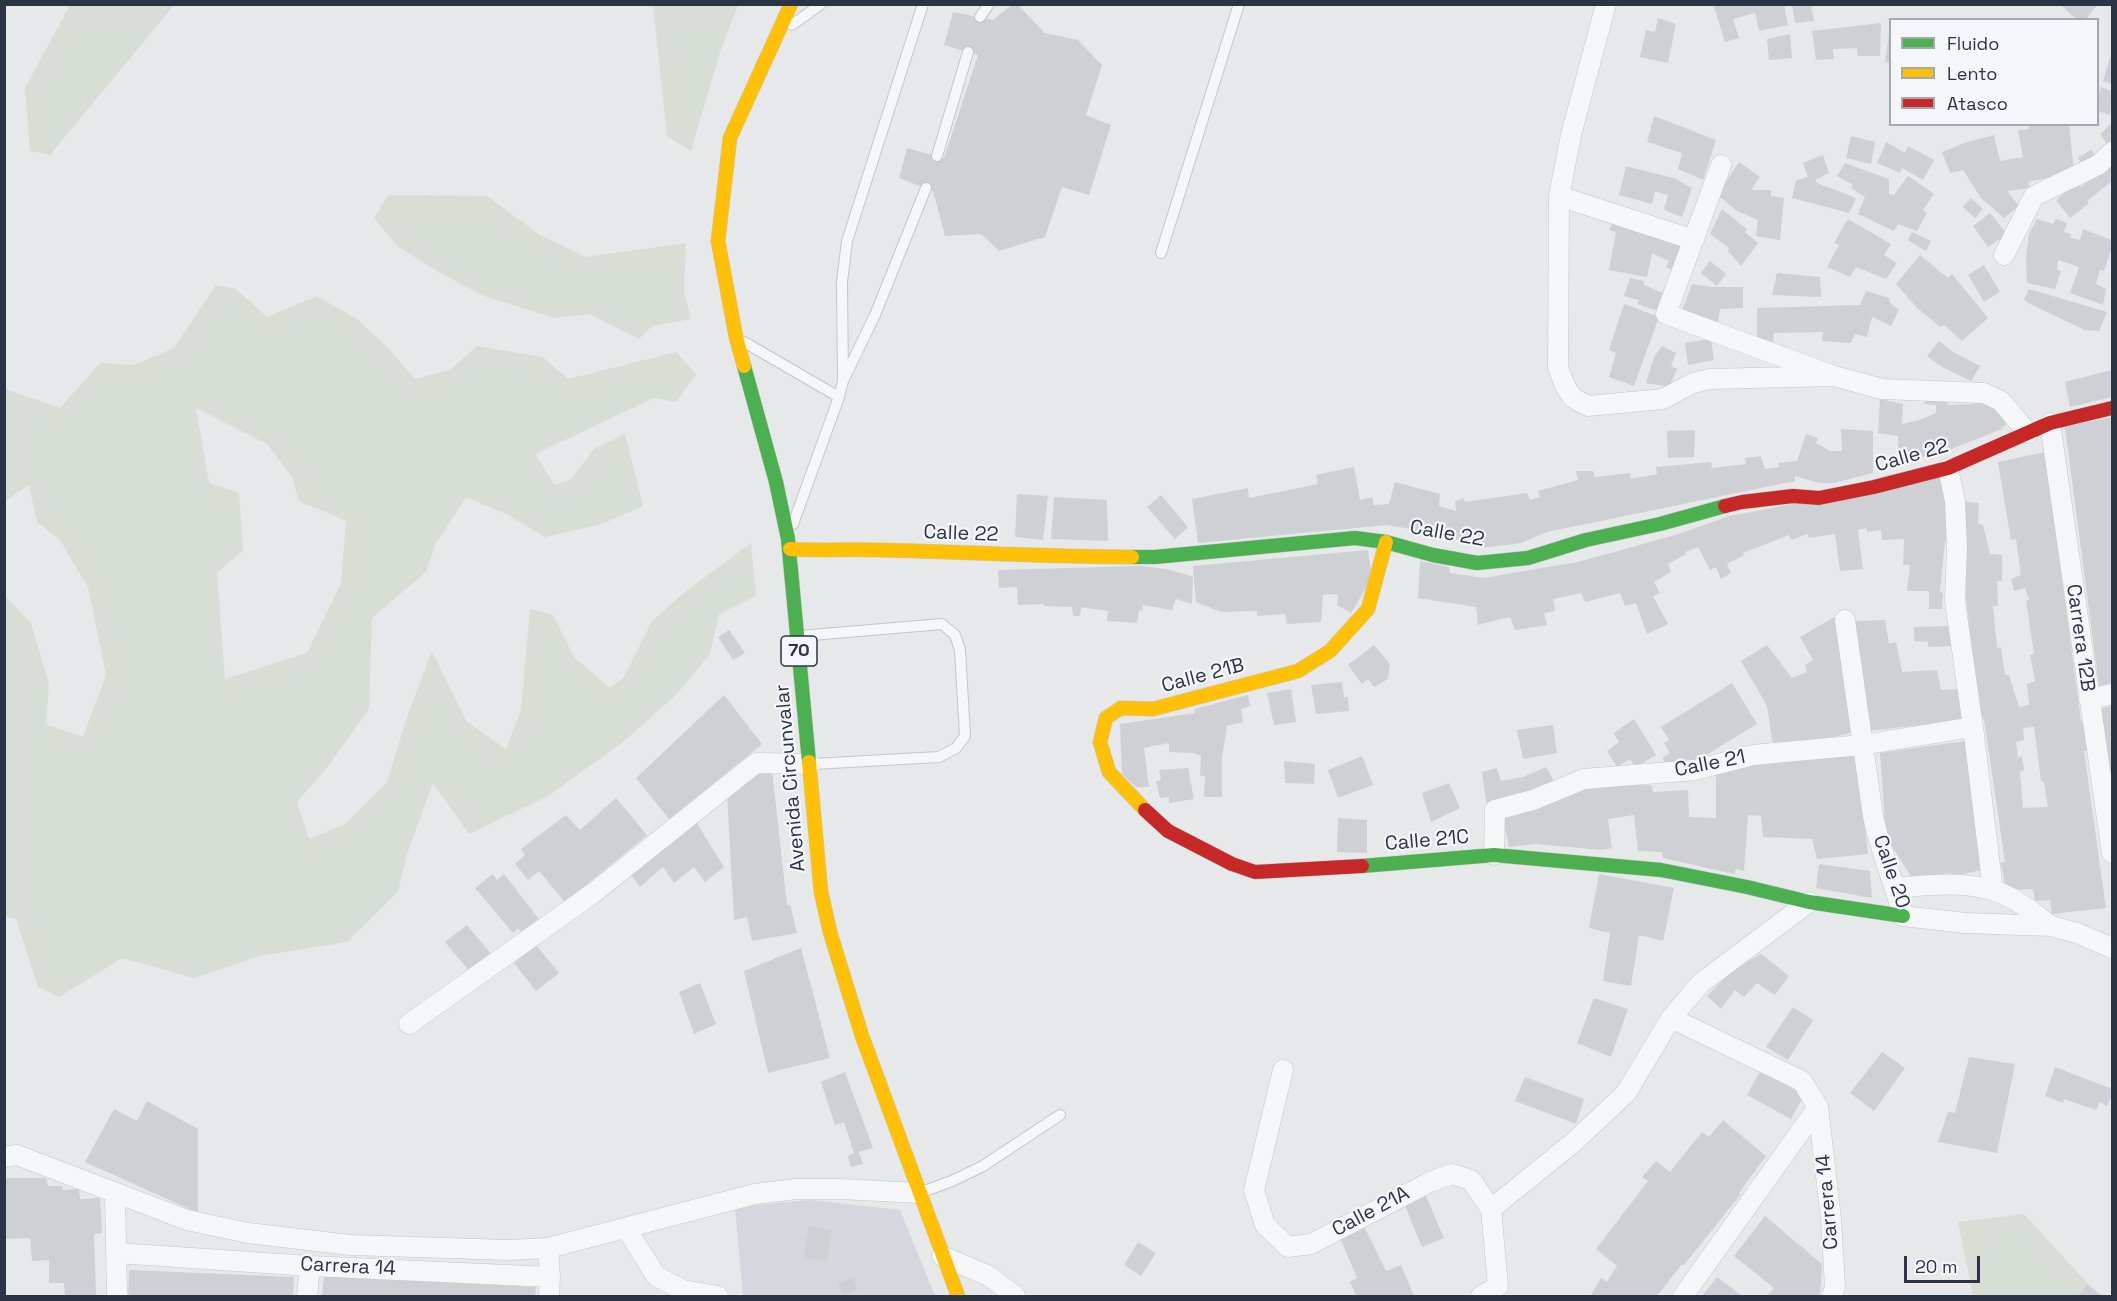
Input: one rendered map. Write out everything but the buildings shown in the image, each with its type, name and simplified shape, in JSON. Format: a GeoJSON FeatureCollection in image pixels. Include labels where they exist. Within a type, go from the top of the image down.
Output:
{"type":"FeatureCollection","features":[{"type":"Feature","properties":{"kind":"street","name":"Avenida Circunvalar"},"geometry":{"type":"LineString","coordinates":[[791,4],[730,138],[718,241],[736,338],[776,482],[789,544],[821,892],[830,932],[862,1036],[958,1296]]}},
{"type":"Feature","properties":{"kind":"street"},"geometry":{"type":"LineString","coordinates":[[1606,4],[1571,135],[1559,196],[1558,367],[1565,386],[1574,398],[1588,406],[1663,399],[1693,383],[1710,379],[1834,376]]}},
{"type":"Feature","properties":{"kind":"street"},"geometry":{"type":"LineString","coordinates":[[2004,255],[2034,196],[2098,165],[2112,152]]}},
{"type":"Feature","properties":{"kind":"street"},"geometry":{"type":"LineString","coordinates":[[1721,165],[1666,314],[1834,376],[1882,389],[1984,393],[2001,401],[2028,433]]}},
{"type":"Feature","properties":{"kind":"street"},"geometry":{"type":"LineString","coordinates":[[1559,196],[1694,240]]}},
{"type":"Feature","properties":{"kind":"street","name":"Calle 22"},"geometry":{"type":"LineString","coordinates":[[789,544],[827,551],[879,550],[1044,557],[1155,557],[1355,538],[1386,542],[1433,555],[1477,563],[1528,558],[1586,540],[1660,524],[1742,502],[1792,495],[1819,498],[1948,468],[2050,423],[2112,408]]}},
{"type":"Feature","properties":{"kind":"street","name":"Carrera 12B"},"geometry":{"type":"LineString","coordinates":[[2050,423],[2112,853]]}},
{"type":"Feature","properties":{"kind":"street"},"geometry":{"type":"LineString","coordinates":[[1948,468],[1955,501],[1957,548],[1955,601],[1993,890]]}},
{"type":"Feature","properties":{"kind":"street","name":"Calle 21B"},"geometry":{"type":"LineString","coordinates":[[1100,742],[1106,718],[1122,708],[1153,709],[1298,671],[1330,651],[1368,609],[1386,542]]}},
{"type":"Feature","properties":{"kind":"street","name":"Calle 20"},"geometry":{"type":"LineString","coordinates":[[1845,620],[1862,745],[1879,843],[1903,915],[1965,923],[2051,926],[2077,933],[2112,948]]}},
{"type":"Feature","properties":{"kind":"street"},"geometry":{"type":"LineString","coordinates":[[2089,699],[2112,694]]}},
{"type":"Feature","properties":{"kind":"street","name":"Calle 21"},"geometry":{"type":"LineString","coordinates":[[1494,855],[1495,810],[1533,800],[1584,779],[1695,770],[1753,755],[1862,745],[1973,727]]}},
{"type":"Feature","properties":{"kind":"street","name":"Calle 21C"},"geometry":{"type":"LineString","coordinates":[[1100,742],[1109,772],[1168,831],[1232,864],[1255,872],[1494,855],[1661,870],[1809,902],[1903,915]]}},
{"type":"Feature","properties":{"kind":"street"},"geometry":{"type":"LineString","coordinates":[[410,1024],[592,894],[756,763],[810,764]]}},
{"type":"Feature","properties":{"kind":"street"},"geometry":{"type":"LineString","coordinates":[[1895,888],[1960,884],[1993,890],[2021,905],[2051,926]]}},
{"type":"Feature","properties":{"kind":"street"},"geometry":{"type":"LineString","coordinates":[[1489,1291],[1491,1209],[1575,1141],[1626,1092],[1671,1018],[1701,983],[1809,902]]}},
{"type":"Feature","properties":{"kind":"street"},"geometry":{"type":"LineString","coordinates":[[1671,1018],[1802,1081],[1818,1107],[1683,1296]]}},
{"type":"Feature","properties":{"kind":"street","name":"Calle 21A"},"geometry":{"type":"LineString","coordinates":[[1283,1070],[1254,1190],[1264,1226],[1288,1247],[1311,1244],[1430,1182],[1452,1174],[1470,1180],[1491,1209]]}},
{"type":"Feature","properties":{"kind":"street","name":"Carrera 14"},"geometry":{"type":"LineString","coordinates":[[1818,1107],[1831,1219],[1834,1287],[1832,1296]]}},
{"type":"Feature","properties":{"kind":"street"},"geometry":{"type":"LineString","coordinates":[[4,1157],[16,1155],[187,1220],[248,1233],[350,1245],[508,1250],[548,1248],[755,1194],[796,1189],[919,1193]]}},
{"type":"Feature","properties":{"kind":"street"},"geometry":{"type":"LineString","coordinates":[[116,1193],[117,1296]]}},
{"type":"Feature","properties":{"kind":"street"},"geometry":{"type":"LineString","coordinates":[[626,1228],[656,1276],[683,1290],[718,1296]]}},
{"type":"Feature","properties":{"kind":"street","name":"Carrera 14"},"geometry":{"type":"LineString","coordinates":[[117,1252],[549,1287],[548,1248]]}},
{"type":"Feature","properties":{"kind":"street"},"geometry":{"type":"LineString","coordinates":[[942,1256],[988,1276],[1015,1296]]}},
{"type":"Feature","properties":{"kind":"street"},"geometry":{"type":"LineString","coordinates":[[307,1296],[310,1266]]}},
{"type":"Feature","properties":{"kind":"lane"},"geometry":{"type":"LineString","coordinates":[[777,35],[821,4]]}},
{"type":"Feature","properties":{"kind":"lane"},"geometry":{"type":"LineString","coordinates":[[843,381],[842,282],[846,241],[923,4]]}},
{"type":"Feature","properties":{"kind":"lane"},"geometry":{"type":"LineString","coordinates":[[980,17],[989,4]]}},
{"type":"Feature","properties":{"kind":"lane"},"geometry":{"type":"LineString","coordinates":[[1161,253],[1239,4]]}},
{"type":"Feature","properties":{"kind":"lane"},"geometry":{"type":"LineString","coordinates":[[937,156],[968,52]]}},
{"type":"Feature","properties":{"kind":"lane"},"geometry":{"type":"LineString","coordinates":[[789,544],[843,381],[875,315],[926,189]]}},
{"type":"Feature","properties":{"kind":"lane"},"geometry":{"type":"LineString","coordinates":[[736,338],[839,398]]}},
{"type":"Feature","properties":{"kind":"lane"},"geometry":{"type":"LineString","coordinates":[[798,636],[942,624],[955,635],[960,650],[965,736],[956,748],[939,758],[810,764]]}},
{"type":"Feature","properties":{"kind":"lane"},"geometry":{"type":"LineString","coordinates":[[919,1193],[952,1182],[983,1166],[1060,1115]]}},
{"type":"Feature","properties":{"kind":"shaded area"},"geometry":{"type":"Polygon","coordinates":[[[70,5],[174,5],[50,155],[30,151],[25,88],[70,5]]]}},
{"type":"Feature","properties":{"kind":"shaded area"},"geometry":{"type":"Polygon","coordinates":[[[653,5],[738,5],[720,52],[691,151],[667,136],[653,5]]]}},
{"type":"Feature","properties":{"kind":"shaded area"},"geometry":{"type":"Polygon","coordinates":[[[388,195],[487,196],[540,235],[586,257],[686,243],[684,291],[691,319],[652,326],[639,339],[589,314],[554,318],[484,296],[440,273],[397,246],[374,218],[388,195]]]}},
{"type":"Feature","properties":{"kind":"shaded area"},"geometry":{"type":"Polygon","coordinates":[[[216,285],[236,289],[267,317],[317,296],[357,319],[388,348],[415,379],[450,370],[477,346],[543,357],[568,379],[676,352],[696,374],[676,402],[654,398],[535,454],[555,485],[571,479],[594,449],[625,434],[643,506],[602,524],[545,537],[508,515],[466,497],[435,545],[426,572],[372,618],[369,709],[326,769],[297,802],[309,839],[345,824],[387,782],[407,717],[432,651],[466,721],[506,749],[521,710],[530,609],[553,615],[574,657],[610,688],[624,677],[652,621],[685,592],[751,543],[756,596],[719,614],[710,654],[677,694],[623,742],[548,796],[469,834],[433,783],[406,857],[398,892],[347,942],[259,956],[194,978],[122,958],[59,997],[38,987],[16,919],[5,916],[5,596],[31,623],[49,684],[46,724],[83,737],[106,675],[88,587],[60,540],[37,522],[29,485],[5,501],[5,389],[60,408],[100,363],[134,365],[174,348],[216,285]],[[196,408],[209,483],[239,493],[243,551],[217,572],[225,679],[307,653],[341,583],[346,521],[299,501],[292,477],[267,444],[196,408]]]}},
{"type":"Feature","properties":{"kind":"shaded area"},"geometry":{"type":"Polygon","coordinates":[[[810,1200],[900,1210],[935,1296],[743,1296],[735,1207],[810,1200]]]}},
{"type":"Feature","properties":{"kind":"shaded area"},"geometry":{"type":"Polygon","coordinates":[[[2024,1214],[2088,1284],[2077,1296],[1973,1296],[1958,1222],[2024,1214]]]}},
{"type":"Feature","properties":{"kind":"traffic: fast"},"geometry":{"type":"LineString","coordinates":[[744,366],[776,482],[788,539],[809,762]]}},
{"type":"Feature","properties":{"kind":"traffic: fast"},"geometry":{"type":"LineString","coordinates":[[1132,557],[1155,557],[1355,538],[1386,542],[1433,555],[1477,563],[1528,558],[1586,540],[1660,524],[1725,506]]}},
{"type":"Feature","properties":{"kind":"traffic: fast"},"geometry":{"type":"LineString","coordinates":[[1362,866],[1494,855],[1661,870],[1809,902],[1903,916]]}},
{"type":"Feature","properties":{"kind":"traffic: slow"},"geometry":{"type":"LineString","coordinates":[[744,366],[736,337],[718,241],[730,138],[791,4]]}},
{"type":"Feature","properties":{"kind":"traffic: slow"},"geometry":{"type":"LineString","coordinates":[[1145,810],[1109,772],[1100,742],[1106,718],[1121,708],[1153,709],[1298,671],[1330,651],[1368,609],[1386,542]]}},
{"type":"Feature","properties":{"kind":"traffic: slow"},"geometry":{"type":"LineString","coordinates":[[790,549],[1132,557]]}},
{"type":"Feature","properties":{"kind":"traffic: slow"},"geometry":{"type":"LineString","coordinates":[[809,762],[821,892],[830,932],[862,1036],[958,1296]]}},
{"type":"Feature","properties":{"kind":"traffic: jam"},"geometry":{"type":"LineString","coordinates":[[1725,506],[1793,496],[1819,498],[1874,487],[1948,468],[2050,423],[2112,408]]}},
{"type":"Feature","properties":{"kind":"traffic: jam"},"geometry":{"type":"LineString","coordinates":[[1145,810],[1168,831],[1232,864],[1255,872],[1362,866]]}}]}
